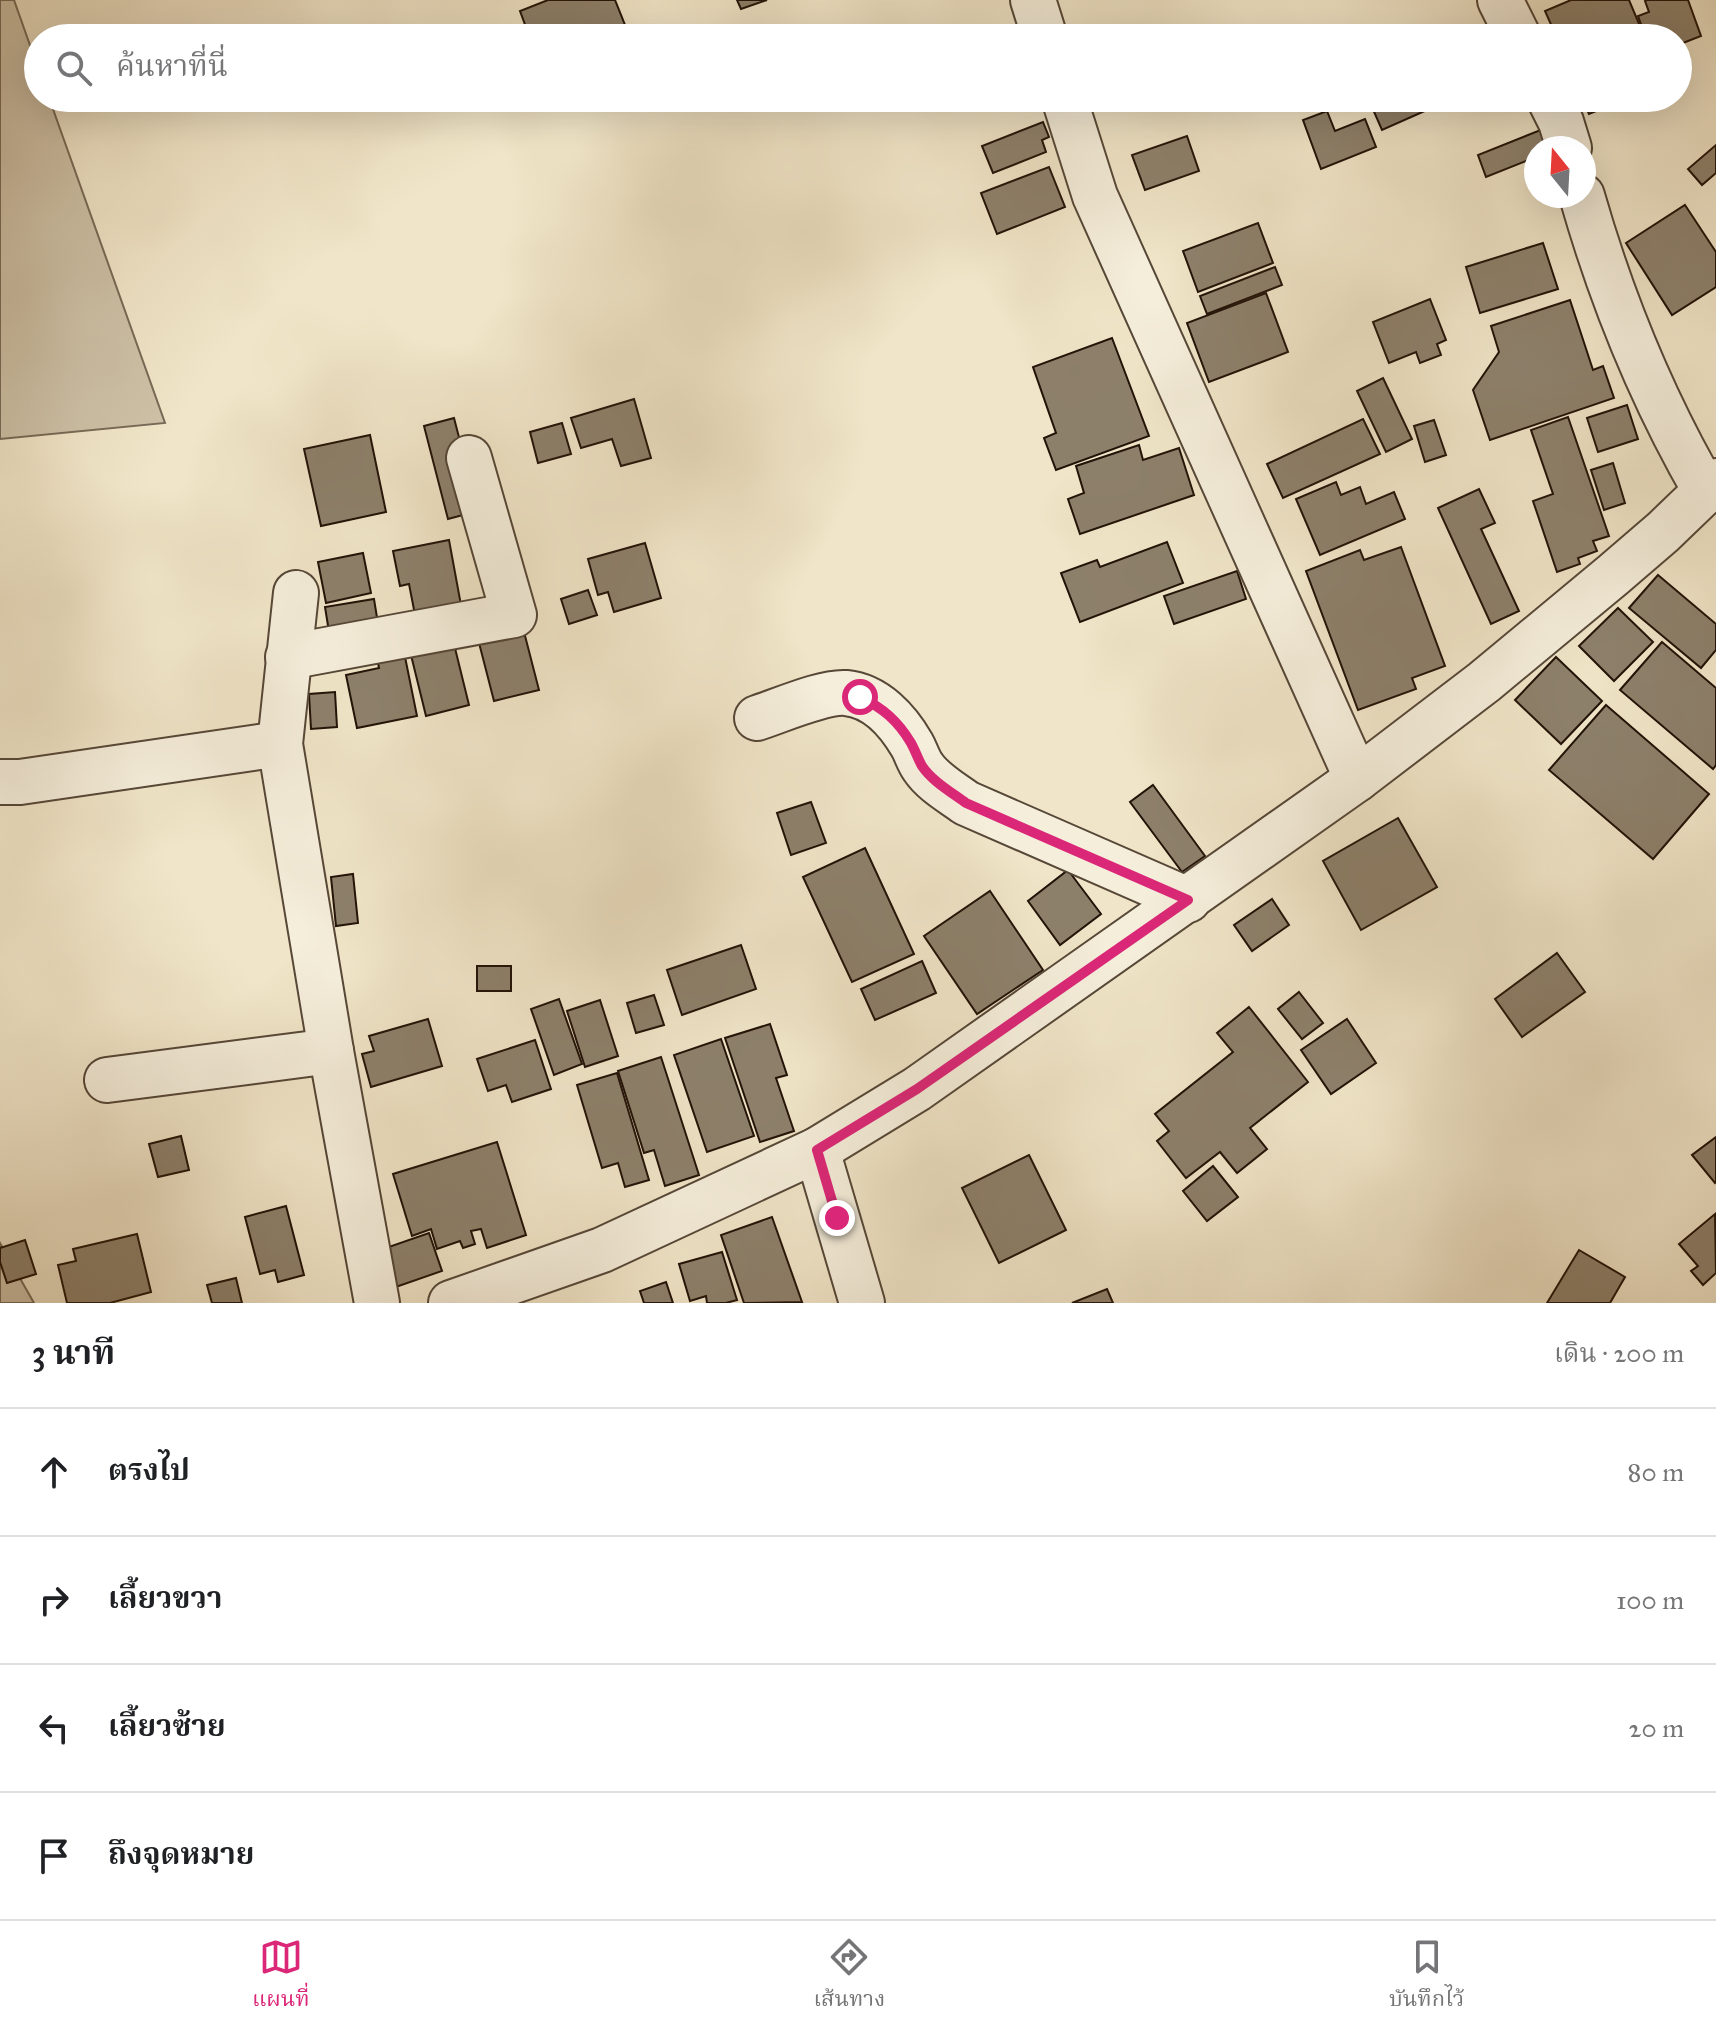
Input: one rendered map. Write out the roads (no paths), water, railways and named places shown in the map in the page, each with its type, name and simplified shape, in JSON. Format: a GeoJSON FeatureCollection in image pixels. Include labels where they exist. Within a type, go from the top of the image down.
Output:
{"type":"FeatureCollection","features":[{"type":"Feature","properties":{"kind":"street"},"geometry":{"type":"LineString","coordinates":[[1033,0],[1041,24]]}},
{"type":"Feature","properties":{"kind":"street"},"geometry":{"type":"LineString","coordinates":[[1500,0],[1512,24]]}},
{"type":"Feature","properties":{"kind":"street"},"geometry":{"type":"LineString","coordinates":[[1068,112],[1095,196],[1357,779]]}},
{"type":"Feature","properties":{"kind":"street"},"geometry":{"type":"LineString","coordinates":[[1556,112],[1565,136]]}},
{"type":"Feature","properties":{"kind":"street"},"geometry":{"type":"LineString","coordinates":[[451,1303],[602,1250],[817,1150],[917,1089],[1357,779],[1484,682],[1663,532],[1711,486],[1673,433],[1638,357],[1615,302],[1586,208]]}},
{"type":"Feature","properties":{"kind":"street"},"geometry":{"type":"LineString","coordinates":[[288,657],[514,615],[469,458]]}},
{"type":"Feature","properties":{"kind":"street"},"geometry":{"type":"LineString","coordinates":[[296,593],[280,744],[377,1303]]}},
{"type":"Feature","properties":{"kind":"street"},"geometry":{"type":"LineString","coordinates":[[757,718],[822,696],[845,693],[860,697],[878,705],[893,718],[923,768],[966,803],[1188,900]]}},
{"type":"Feature","properties":{"kind":"street"},"geometry":{"type":"LineString","coordinates":[[0,782],[20,782],[280,744]]}},
{"type":"Feature","properties":{"kind":"street"},"geometry":{"type":"LineString","coordinates":[[107,1080],[331,1051]]}},
{"type":"Feature","properties":{"kind":"street"},"geometry":{"type":"LineString","coordinates":[[817,1150],[862,1303]]}}]}
